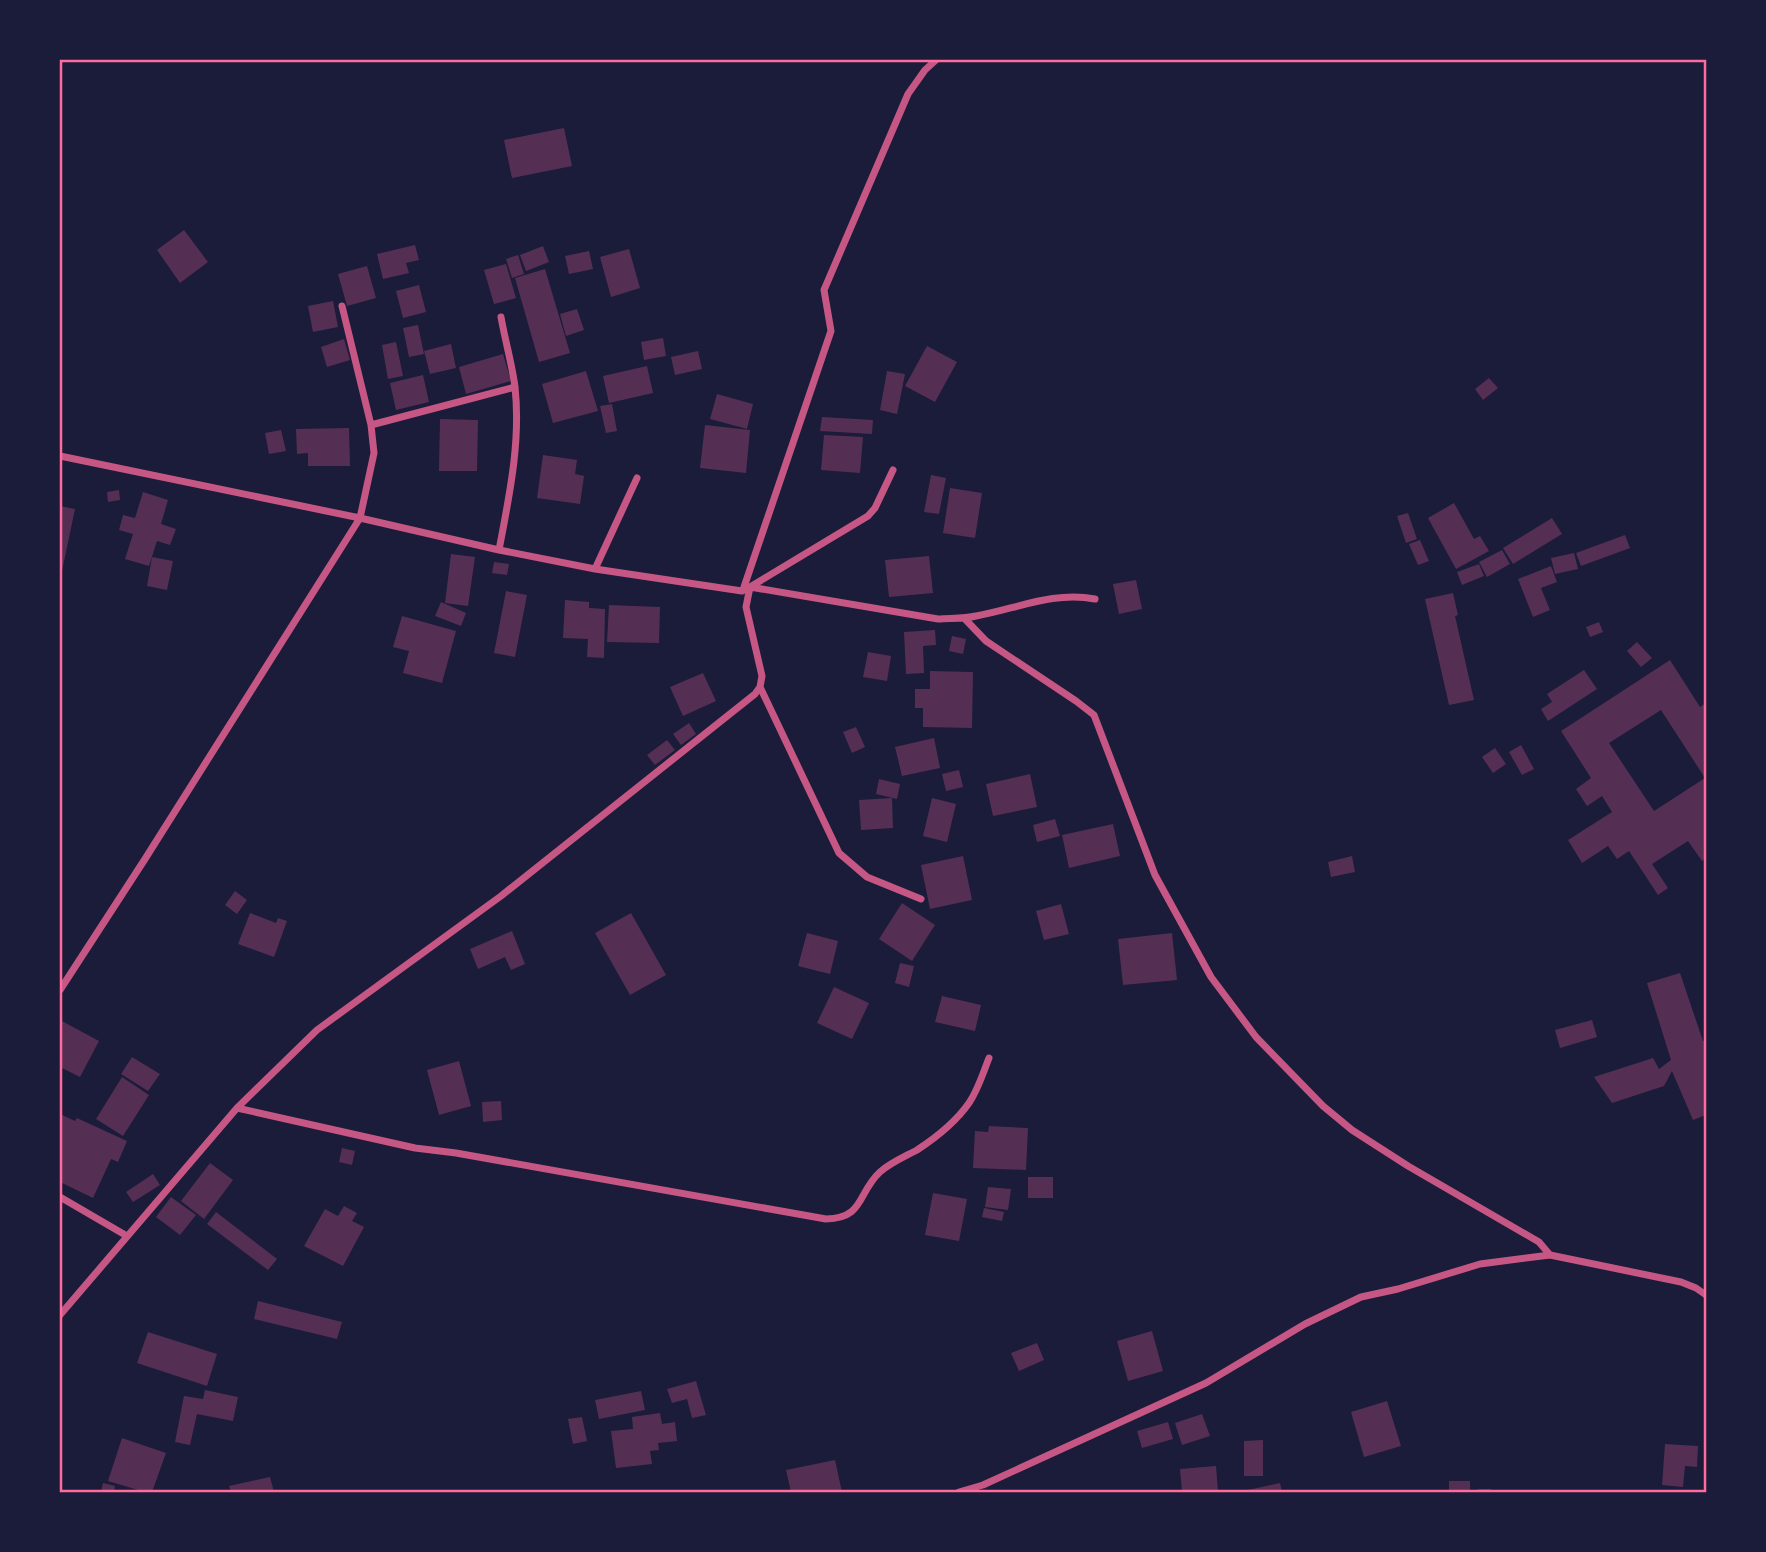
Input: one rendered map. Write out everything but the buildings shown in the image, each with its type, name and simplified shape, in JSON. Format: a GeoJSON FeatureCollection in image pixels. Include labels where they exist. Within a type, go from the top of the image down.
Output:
{"type":"FeatureCollection","features":[{"type":"Feature","properties":{"kind":"street"},"geometry":{"type":"LineString","coordinates":[[60,1315],[237,1108],[317,1030],[501,895],[755,694],[760,687],[762,676],[746,607],[746,589],[831,331],[824,290],[908,94],[925,70],[936,60]]}},
{"type":"Feature","properties":{"kind":"street"},"geometry":{"type":"LineString","coordinates":[[60,990],[360,518],[374,453],[371,425],[342,306]]}},
{"type":"Feature","properties":{"kind":"street"},"geometry":{"type":"LineString","coordinates":[[499,551],[514,469],[515,387],[501,317]]}},
{"type":"Feature","properties":{"kind":"street"},"geometry":{"type":"LineString","coordinates":[[371,425],[515,387]]}},
{"type":"Feature","properties":{"kind":"street"},"geometry":{"type":"LineString","coordinates":[[60,456],[360,518],[499,551],[595,569],[938,619],[980,616],[1027,602],[1075,596],[1095,599]]}},
{"type":"Feature","properties":{"kind":"street"},"geometry":{"type":"LineString","coordinates":[[746,589],[868,516],[875,508],[892,470]]}},
{"type":"Feature","properties":{"kind":"street"},"geometry":{"type":"LineString","coordinates":[[595,569],[636,478]]}},
{"type":"Feature","properties":{"kind":"street"},"geometry":{"type":"LineString","coordinates":[[964,618],[986,641],[1094,715],[1155,875],[1211,977],[1256,1037],[1322,1106],[1352,1130],[1539,1242],[1549,1255]]}},
{"type":"Feature","properties":{"kind":"street"},"geometry":{"type":"LineString","coordinates":[[760,687],[839,853],[867,877],[921,899]]}},
{"type":"Feature","properties":{"kind":"street"},"geometry":{"type":"LineString","coordinates":[[237,1108],[415,1148],[826,1219],[841,1219],[852,1213],[876,1175],[948,1128],[970,1101],[989,1058]]}},
{"type":"Feature","properties":{"kind":"street"},"geometry":{"type":"LineString","coordinates":[[60,1197],[127,1236]]}},
{"type":"Feature","properties":{"kind":"street"},"geometry":{"type":"LineString","coordinates":[[959,1493],[983,1485],[1206,1383],[1305,1324],[1361,1297],[1398,1289],[1480,1264],[1549,1255],[1674,1280],[1706,1295]]}}]}
